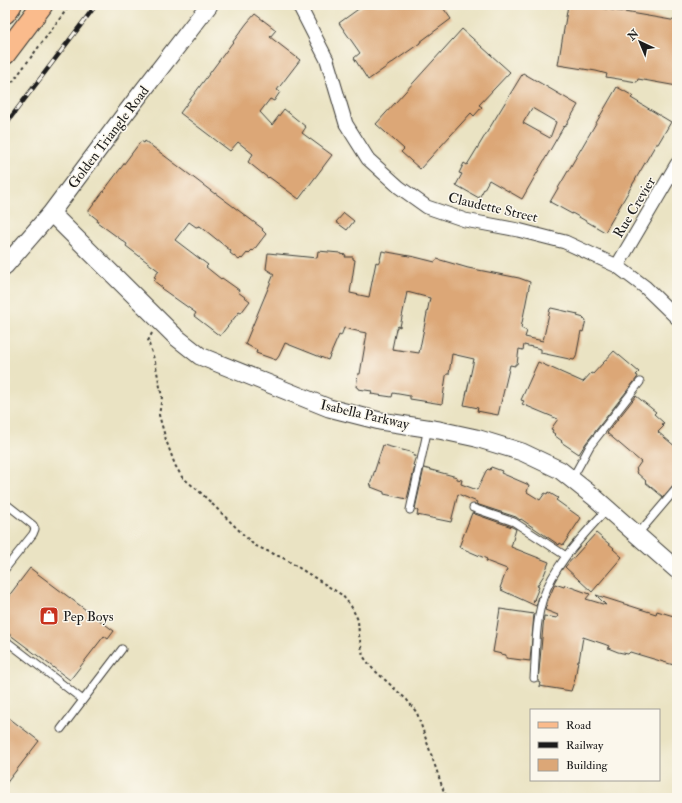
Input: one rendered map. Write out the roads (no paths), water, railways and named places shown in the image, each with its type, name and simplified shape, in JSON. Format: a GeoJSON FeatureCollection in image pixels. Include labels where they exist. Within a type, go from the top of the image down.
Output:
{"type":"FeatureCollection","features":[{"type":"Feature","properties":{"kind":"main road"},"geometry":{"type":"LineString","coordinates":[[5,13],[11,5]]}},
{"type":"Feature","properties":{"kind":"main road"},"geometry":{"type":"LineString","coordinates":[[5,54],[42,5]]}},
{"type":"Feature","properties":{"kind":"street","name":"Golden Triangle Road"},"geometry":{"type":"LineString","coordinates":[[5,266],[52,213],[208,5]]}},
{"type":"Feature","properties":{"kind":"street","name":"Claudette Street"},"geometry":{"type":"LineString","coordinates":[[297,5],[300,7],[327,60],[346,124],[368,159],[399,187],[427,207],[465,220],[518,230],[566,242],[617,266],[645,288],[677,318]]}},
{"type":"Feature","properties":{"kind":"street","name":"Rue Crevier"},"geometry":{"type":"LineString","coordinates":[[617,266],[677,164]]}},
{"type":"Feature","properties":{"kind":"street","name":"Isabella Parkway"},"geometry":{"type":"LineString","coordinates":[[52,213],[176,336],[200,356],[329,408],[380,420],[476,438],[522,452],[560,470],[677,570]]}},
{"type":"Feature","properties":{"kind":"lane"},"geometry":{"type":"LineString","coordinates":[[572,480],[590,446],[640,382]]}},
{"type":"Feature","properties":{"kind":"lane"},"geometry":{"type":"LineString","coordinates":[[410,510],[428,428]]}},
{"type":"Feature","properties":{"kind":"lane"},"geometry":{"type":"LineString","coordinates":[[637,535],[677,488]]}},
{"type":"Feature","properties":{"kind":"lane"},"geometry":{"type":"LineString","coordinates":[[5,503],[33,525],[35,529],[33,534],[5,570]]}},
{"type":"Feature","properties":{"kind":"lane"},"geometry":{"type":"LineString","coordinates":[[473,508],[514,522],[566,556]]}},
{"type":"Feature","properties":{"kind":"lane"},"geometry":{"type":"LineString","coordinates":[[534,678],[538,623],[543,598],[566,556],[607,509]]}},
{"type":"Feature","properties":{"kind":"lane"},"geometry":{"type":"LineString","coordinates":[[5,640],[83,700]]}},
{"type":"Feature","properties":{"kind":"lane"},"geometry":{"type":"LineString","coordinates":[[61,729],[122,649]]}},
{"type":"Feature","properties":{"kind":"railway"},"geometry":{"type":"LineString","coordinates":[[5,125],[96,5]]}},
{"type":"Feature","properties":{"kind":"place","name":"Pep Boys"},"geometry":{"type":"Point","coordinates":[49,616]}}]}
